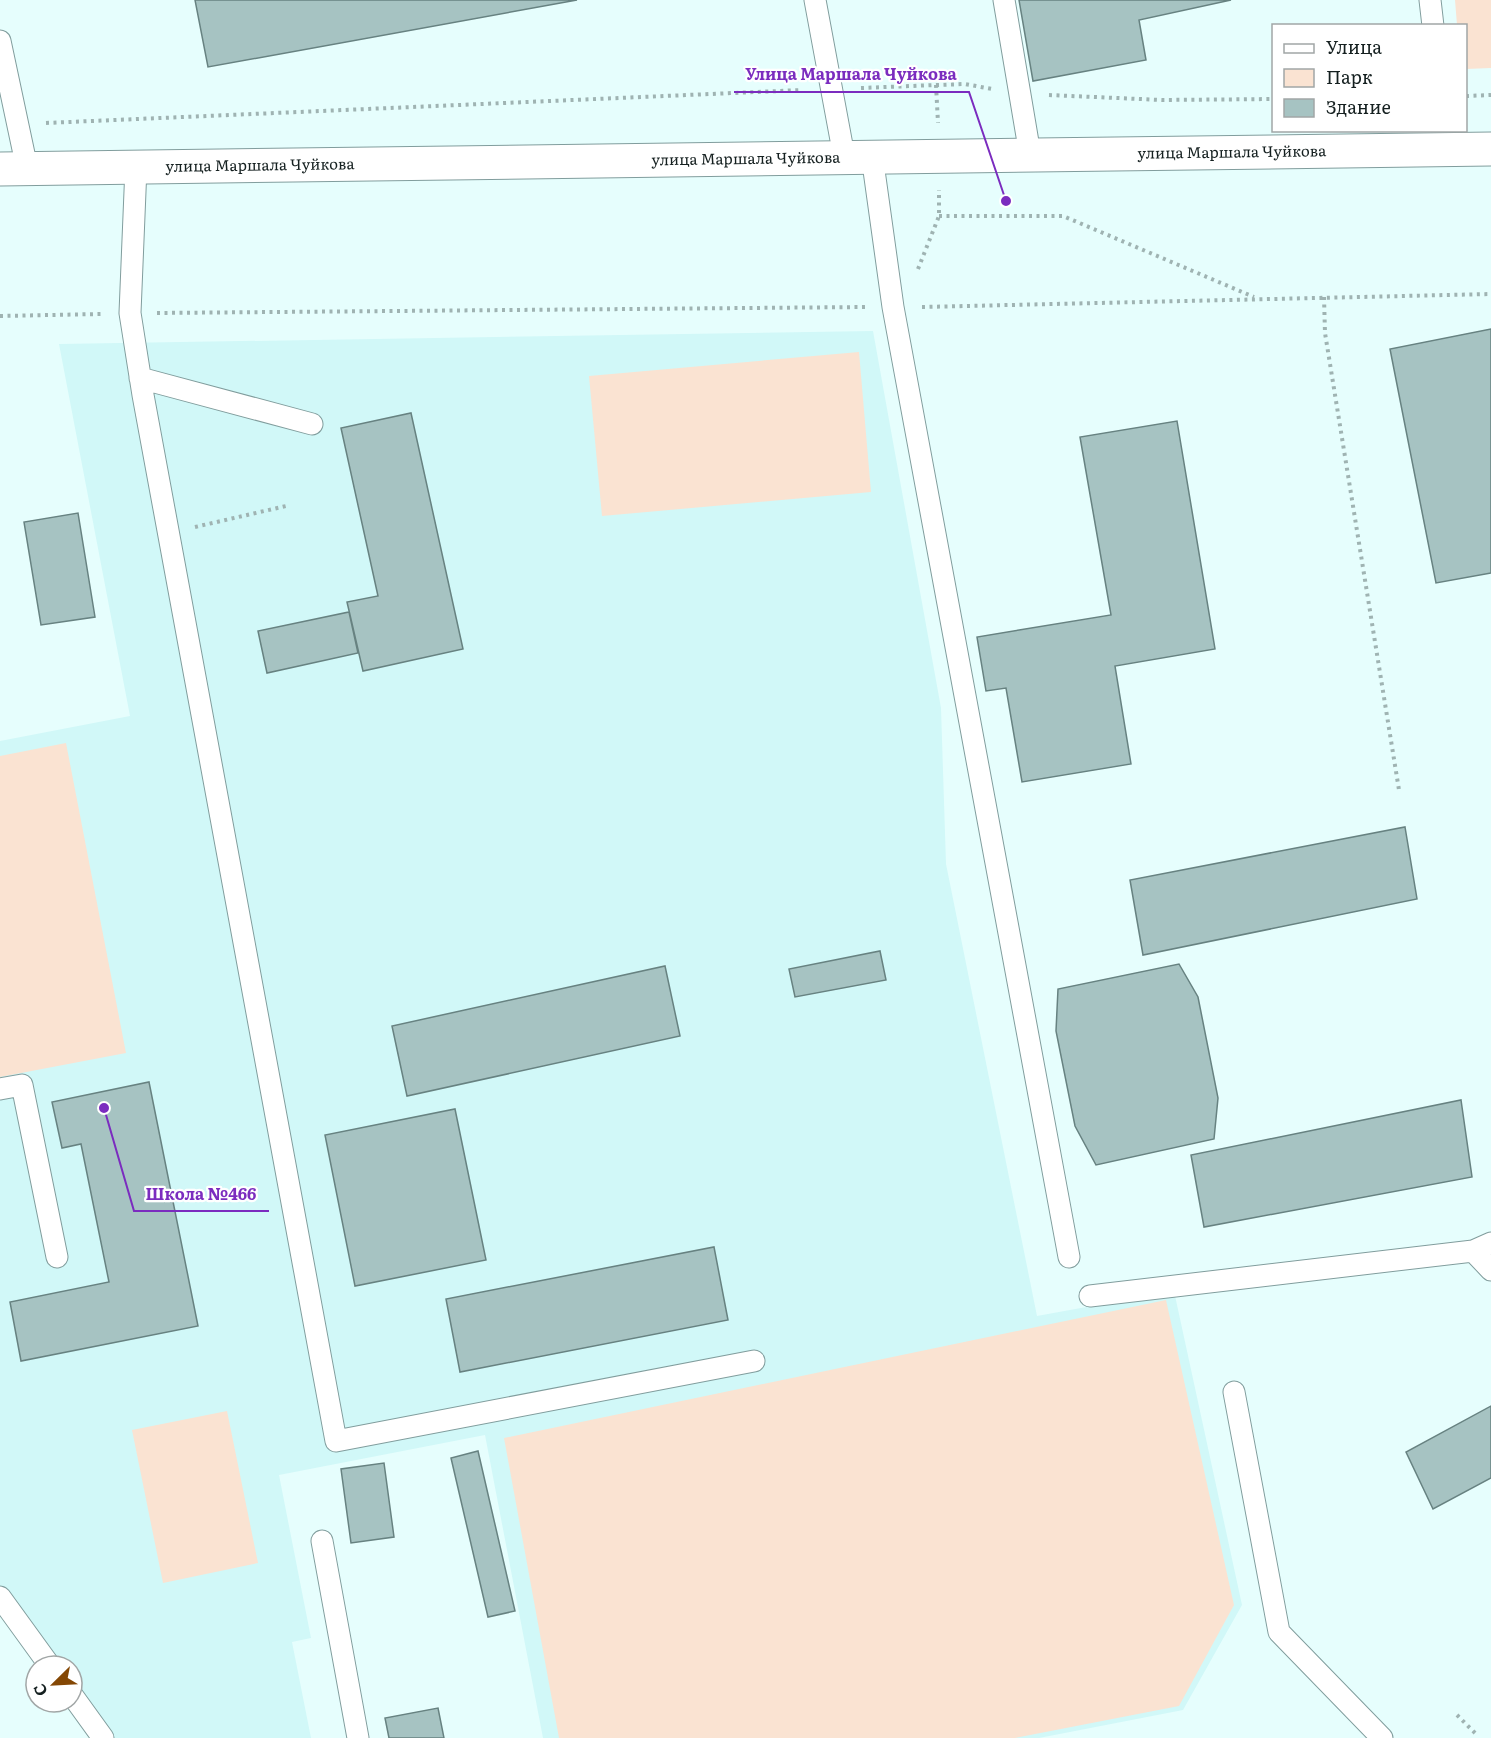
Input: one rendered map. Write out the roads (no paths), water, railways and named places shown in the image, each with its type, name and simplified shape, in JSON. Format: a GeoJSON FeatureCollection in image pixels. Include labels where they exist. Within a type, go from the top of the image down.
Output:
{"type":"FeatureCollection","features":[{"type":"Feature","properties":{"kind":"street","name":"улица Маршала Чуйкова"},"geometry":{"type":"LineString","coordinates":[[14,168],[1030,154],[1447,140],[1491,149]]}},
{"type":"Feature","properties":{"kind":"lane"},"geometry":{"type":"LineString","coordinates":[[815,0],[832,89],[858,156],[898,307],[1069,1257]]}},
{"type":"Feature","properties":{"kind":"lane"},"geometry":{"type":"LineString","coordinates":[[1004,0],[1030,154]]}},
{"type":"Feature","properties":{"kind":"lane"},"geometry":{"type":"LineString","coordinates":[[1430,0],[1433,24]]}},
{"type":"Feature","properties":{"kind":"lane"},"geometry":{"type":"LineString","coordinates":[[0,41],[18,124],[14,168]]}},
{"type":"Feature","properties":{"kind":"lane"},"geometry":{"type":"LineString","coordinates":[[136,167],[130,313],[140,378],[336,1442],[754,1361]]}},
{"type":"Feature","properties":{"kind":"lane"},"geometry":{"type":"LineString","coordinates":[[140,378],[312,424]]}},
{"type":"Feature","properties":{"kind":"lane"},"geometry":{"type":"LineString","coordinates":[[0,1089],[22,1085],[57,1257]]}},
{"type":"Feature","properties":{"kind":"lane"},"geometry":{"type":"LineString","coordinates":[[1090,1296],[1482,1247],[1491,1270]]}},
{"type":"Feature","properties":{"kind":"lane"},"geometry":{"type":"LineString","coordinates":[[1234,1392],[1279,1632],[1382,1738]]}},
{"type":"Feature","properties":{"kind":"lane"},"geometry":{"type":"LineString","coordinates":[[322,1541],[358,1738]]}},
{"type":"Feature","properties":{"kind":"lane"},"geometry":{"type":"LineString","coordinates":[[0,1597],[41,1654]]}},
{"type":"Feature","properties":{"kind":"lane"},"geometry":{"type":"LineString","coordinates":[[84,1712],[103,1738]]}},
{"type":"Feature","properties":{"kind":"place","name":"Улица Маршала Чуйкова"},"geometry":{"type":"Point","coordinates":[1006,201]}},
{"type":"Feature","properties":{"kind":"place","name":"Школа №466"},"geometry":{"type":"Point","coordinates":[104,1108]}}]}
